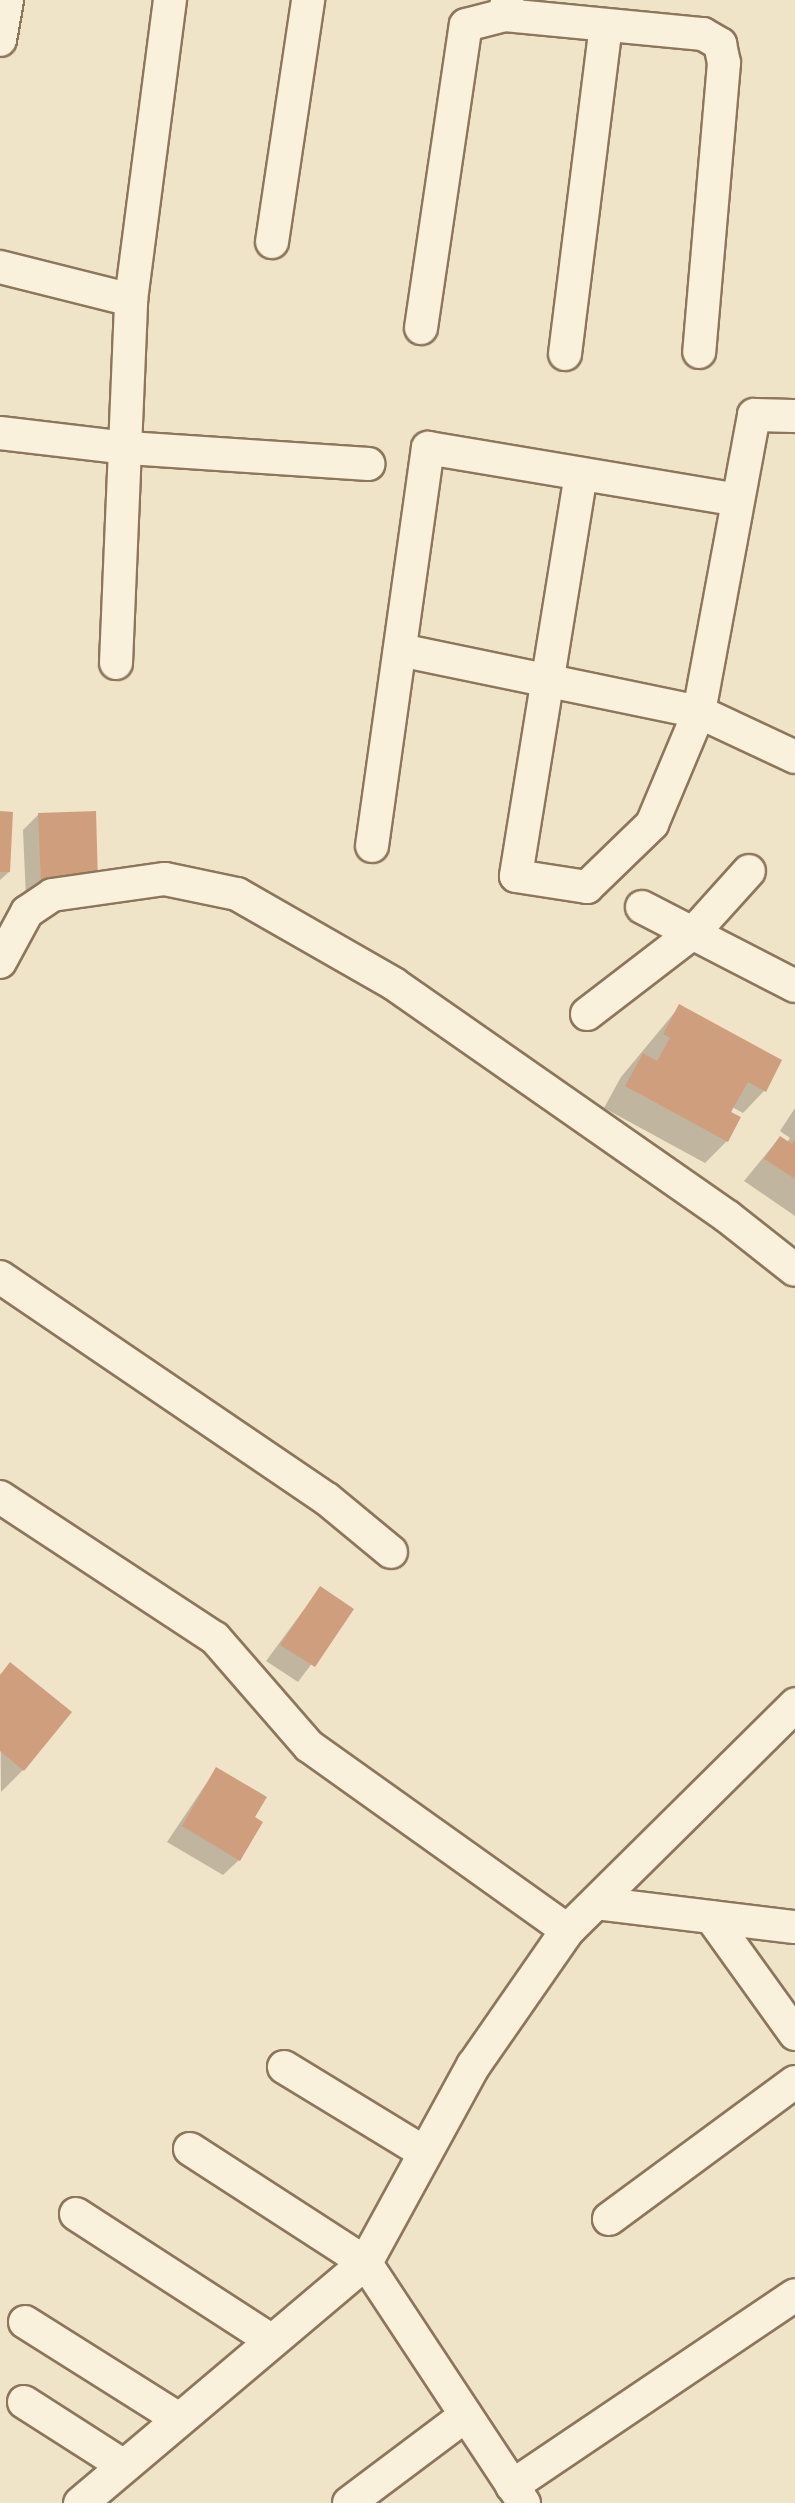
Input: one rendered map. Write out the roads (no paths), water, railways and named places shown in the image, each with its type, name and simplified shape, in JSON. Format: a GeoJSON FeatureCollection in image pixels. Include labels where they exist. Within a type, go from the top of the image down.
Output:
{"type":"FeatureCollection","features":[{"type":"Feature","properties":{"kind":"street"},"geometry":{"type":"LineString","coordinates":[[0,40],[7,0]]}},
{"type":"Feature","properties":{"kind":"street"},"geometry":{"type":"LineString","coordinates":[[116,663],[128,448],[131,300],[170,0]]}},
{"type":"Feature","properties":{"kind":"street"},"geometry":{"type":"LineString","coordinates":[[272,242],[308,0]]}},
{"type":"Feature","properties":{"kind":"street"},"geometry":{"type":"LineString","coordinates":[[421,328],[466,25],[506,8],[606,26],[703,34],[720,44],[724,63],[699,352]]}},
{"type":"Feature","properties":{"kind":"street"},"geometry":{"type":"LineString","coordinates":[[565,354],[606,26]]}},
{"type":"Feature","properties":{"kind":"street"},"geometry":{"type":"LineString","coordinates":[[0,267],[131,300]]}},
{"type":"Feature","properties":{"kind":"street"},"geometry":{"type":"LineString","coordinates":[[581,474],[516,876],[586,887],[652,824],[699,712],[754,415],[795,416]]}},
{"type":"Feature","properties":{"kind":"street"},"geometry":{"type":"LineString","coordinates":[[0,433],[128,448],[368,464]]}},
{"type":"Feature","properties":{"kind":"street"},"geometry":{"type":"LineString","coordinates":[[372,846],[428,448],[738,501]]}},
{"type":"Feature","properties":{"kind":"street"},"geometry":{"type":"LineString","coordinates":[[400,650],[548,683],[699,712],[795,757]]}},
{"type":"Feature","properties":{"kind":"street"},"geometry":{"type":"LineString","coordinates":[[587,1014],[693,933],[749,871]]}},
{"type":"Feature","properties":{"kind":"street"},"geometry":{"type":"LineString","coordinates":[[0,962],[27,912],[52,895],[165,879],[237,894],[394,984],[728,1217],[795,1270]]}},
{"type":"Feature","properties":{"kind":"street"},"geometry":{"type":"LineString","coordinates":[[642,907],[795,986]]}},
{"type":"Feature","properties":{"kind":"street"},"geometry":{"type":"LineString","coordinates":[[0,1277],[327,1499],[391,1552]]}},
{"type":"Feature","properties":{"kind":"street"},"geometry":{"type":"LineString","coordinates":[[0,1497],[215,1638],[309,1746],[567,1930]]}},
{"type":"Feature","properties":{"kind":"street"},"geometry":{"type":"LineString","coordinates":[[80,2503],[366,2262],[473,2065],[567,1930],[795,1704]]}},
{"type":"Feature","properties":{"kind":"street"},"geometry":{"type":"LineString","coordinates":[[596,1902],[795,1927]]}},
{"type":"Feature","properties":{"kind":"street"},"geometry":{"type":"LineString","coordinates":[[711,1917],[795,2034]]}},
{"type":"Feature","properties":{"kind":"street"},"geometry":{"type":"LineString","coordinates":[[284,2067],[424,2153]]}},
{"type":"Feature","properties":{"kind":"street"},"geometry":{"type":"LineString","coordinates":[[609,2219],[795,2082]]}},
{"type":"Feature","properties":{"kind":"street"},"geometry":{"type":"LineString","coordinates":[[190,2149],[366,2262],[518,2494],[795,2295]]}},
{"type":"Feature","properties":{"kind":"street"},"geometry":{"type":"LineString","coordinates":[[76,2214],[272,2341]]}},
{"type":"Feature","properties":{"kind":"street"},"geometry":{"type":"LineString","coordinates":[[26,2322],[179,2419]]}},
{"type":"Feature","properties":{"kind":"street"},"geometry":{"type":"LineString","coordinates":[[24,2402],[124,2466]]}},
{"type":"Feature","properties":{"kind":"street"},"geometry":{"type":"LineString","coordinates":[[349,2503],[466,2415]]}}]}
